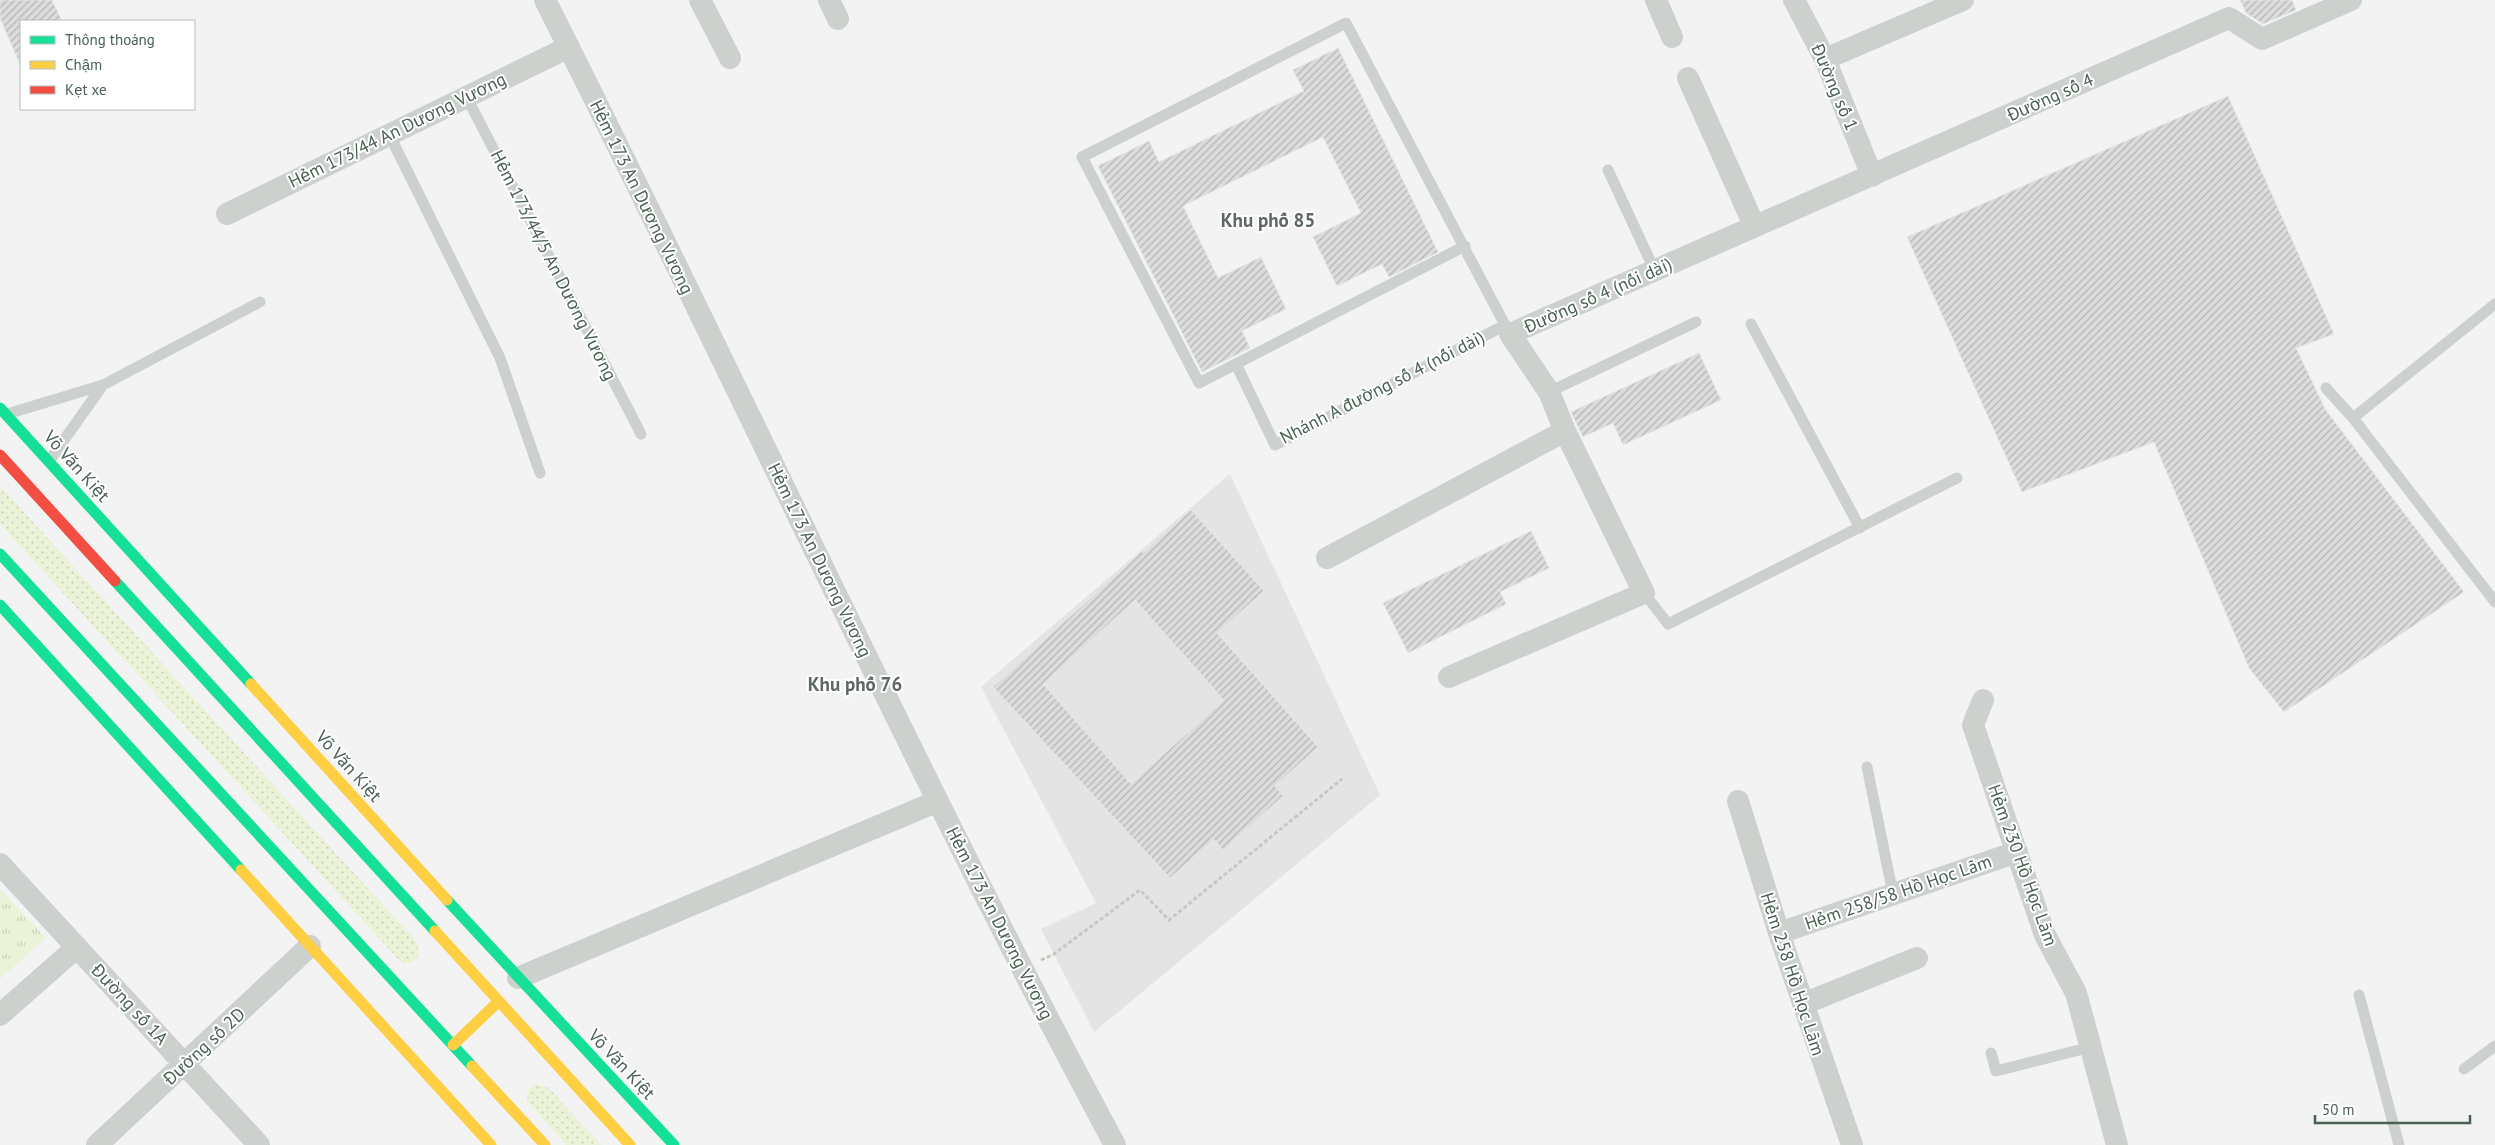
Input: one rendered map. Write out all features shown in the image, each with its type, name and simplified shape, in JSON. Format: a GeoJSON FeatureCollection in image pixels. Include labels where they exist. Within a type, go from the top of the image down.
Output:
{"type":"FeatureCollection","features":[{"type":"Feature","properties":{"kind":"main road","name":"Võ Văn Kiệt"},"geometry":{"type":"LineString","coordinates":[[3,411],[518,978],[674,1145]]}},
{"type":"Feature","properties":{"kind":"main road"},"geometry":{"type":"LineString","coordinates":[[0,455],[630,1145]]}},
{"type":"Feature","properties":{"kind":"main road"},"geometry":{"type":"LineString","coordinates":[[0,554],[544,1145]]}},
{"type":"Feature","properties":{"kind":"main road"},"geometry":{"type":"LineString","coordinates":[[0,605],[491,1145]]}},
{"type":"Feature","properties":{"kind":"main road"},"geometry":{"type":"LineString","coordinates":[[453,1045],[498,1002]]}},
{"type":"Feature","properties":{"kind":"street","name":"Hẻm 173 An Dương Vương"},"geometry":{"type":"LineString","coordinates":[[545,0],[938,800],[1023,969],[1115,1145]]}},
{"type":"Feature","properties":{"kind":"street"},"geometry":{"type":"LineString","coordinates":[[700,0],[730,58]]}},
{"type":"Feature","properties":{"kind":"street"},"geometry":{"type":"LineString","coordinates":[[1656,0],[1672,37]]}},
{"type":"Feature","properties":{"kind":"street","name":"Đường số 1"},"geometry":{"type":"LineString","coordinates":[[1794,0],[1824,59],[1872,176]]}},
{"type":"Feature","properties":{"kind":"street"},"geometry":{"type":"LineString","coordinates":[[1824,59],[1963,0]]}},
{"type":"Feature","properties":{"kind":"street"},"geometry":{"type":"LineString","coordinates":[[2226,9],[2262,39],[2351,0]]}},
{"type":"Feature","properties":{"kind":"street","name":"Đường số 4"},"geometry":{"type":"LineString","coordinates":[[1872,176],[2226,9]]}},
{"type":"Feature","properties":{"kind":"street","name":"Hẻm 173/44 An Dương Vương"},"geometry":{"type":"LineString","coordinates":[[226,214],[466,96],[569,48]]}},
{"type":"Feature","properties":{"kind":"street"},"geometry":{"type":"LineString","coordinates":[[1688,78],[1754,225]]}},
{"type":"Feature","properties":{"kind":"street","name":"Đường số 4 (nối dài)"},"geometry":{"type":"LineString","coordinates":[[1644,594],[1565,431],[1549,392],[1507,329],[1654,270],[1754,225],[1872,176]]}},
{"type":"Feature","properties":{"kind":"street"},"geometry":{"type":"LineString","coordinates":[[1327,558],[1565,431]]}},
{"type":"Feature","properties":{"kind":"street"},"geometry":{"type":"LineString","coordinates":[[1449,677],[1644,594]]}},
{"type":"Feature","properties":{"kind":"street","name":"Hẻm 230 Hồ Học Lãm"},"geometry":{"type":"LineString","coordinates":[[1983,700],[1973,725],[2045,935],[2076,993],[2117,1145]]}},
{"type":"Feature","properties":{"kind":"street"},"geometry":{"type":"LineString","coordinates":[[518,978],[938,800]]}},
{"type":"Feature","properties":{"kind":"street","name":"Hẻm 258 Hồ Học Lãm"},"geometry":{"type":"LineString","coordinates":[[1738,801],[1779,933],[1852,1145]]}},
{"type":"Feature","properties":{"kind":"street","name":"Hẻm 258/58 Hồ Học Lãm"},"geometry":{"type":"LineString","coordinates":[[1779,933],[2017,852]]}},
{"type":"Feature","properties":{"kind":"street","name":"Đường số 1A"},"geometry":{"type":"LineString","coordinates":[[0,864],[259,1145]]}},
{"type":"Feature","properties":{"kind":"street","name":"Đường số 2D"},"geometry":{"type":"LineString","coordinates":[[98,1145],[310,946]]}},
{"type":"Feature","properties":{"kind":"street"},"geometry":{"type":"LineString","coordinates":[[0,1015],[77,947]]}},
{"type":"Feature","properties":{"kind":"street"},"geometry":{"type":"LineString","coordinates":[[1803,1004],[1917,958]]}},
{"type":"Feature","properties":{"kind":"lane"},"geometry":{"type":"LineString","coordinates":[[1465,246],[1199,383],[1082,157],[1346,22],[1465,246],[1507,329]]}},
{"type":"Feature","properties":{"kind":"lane","name":"Hẻm 173/44/5 An Dương Vương"},"geometry":{"type":"LineString","coordinates":[[466,96],[641,434]]}},
{"type":"Feature","properties":{"kind":"lane"},"geometry":{"type":"LineString","coordinates":[[389,134],[500,358],[540,473]]}},
{"type":"Feature","properties":{"kind":"lane"},"geometry":{"type":"LineString","coordinates":[[1608,170],[1654,270]]}},
{"type":"Feature","properties":{"kind":"lane"},"geometry":{"type":"LineString","coordinates":[[3,411],[103,385],[260,302]]}},
{"type":"Feature","properties":{"kind":"lane"},"geometry":{"type":"LineString","coordinates":[[2353,418],[2495,304]]}},
{"type":"Feature","properties":{"kind":"lane"},"geometry":{"type":"LineString","coordinates":[[1549,392],[1696,322]]}},
{"type":"Feature","properties":{"kind":"lane"},"geometry":{"type":"LineString","coordinates":[[1751,324],[1860,528]]}},
{"type":"Feature","properties":{"kind":"lane","name":"Nhánh A đường số 4 (nối dài)"},"geometry":{"type":"LineString","coordinates":[[1236,364],[1275,445],[1507,329]]}},
{"type":"Feature","properties":{"kind":"lane"},"geometry":{"type":"LineString","coordinates":[[49,461],[103,385]]}},
{"type":"Feature","properties":{"kind":"lane"},"geometry":{"type":"LineString","coordinates":[[2326,388],[2353,418],[2495,602]]}},
{"type":"Feature","properties":{"kind":"lane"},"geometry":{"type":"LineString","coordinates":[[1644,594],[1668,624],[1957,478]]}},
{"type":"Feature","properties":{"kind":"lane"},"geometry":{"type":"LineString","coordinates":[[1867,767],[1893,894]]}},
{"type":"Feature","properties":{"kind":"lane"},"geometry":{"type":"LineString","coordinates":[[2359,995],[2399,1145]]}},
{"type":"Feature","properties":{"kind":"lane"},"geometry":{"type":"LineString","coordinates":[[1991,1053],[1996,1071],[2091,1046]]}},
{"type":"Feature","properties":{"kind":"lane"},"geometry":{"type":"LineString","coordinates":[[2464,1069],[2495,1046]]}},
{"type":"Feature","properties":{"kind":"path"},"geometry":{"type":"LineString","coordinates":[[1023,969],[1054,954],[1140,890],[1170,920],[1342,779]]}},
{"type":"Feature","properties":{"kind":"shaded area"},"geometry":{"type":"Polygon","coordinates":[[[1230,474],[1380,795],[1094,1032],[1041,929],[1096,903],[981,687],[1230,474]]]}},
{"type":"Feature","properties":{"kind":"green space"},"geometry":{"type":"Polygon","coordinates":[[[0,486],[417,942],[419,955],[414,961],[406,964],[398,959],[0,524],[0,486]]]}},
{"type":"Feature","properties":{"kind":"green space"},"geometry":{"type":"Polygon","coordinates":[[[0,889],[46,938],[0,979],[0,889]]]}},
{"type":"Feature","properties":{"kind":"green space"},"geometry":{"type":"Polygon","coordinates":[[[536,1084],[549,1088],[601,1145],[566,1145],[527,1101],[529,1089],[536,1084]]]}},
{"type":"Feature","properties":{"kind":"building"},"geometry":{"type":"Polygon","coordinates":[[[0,0],[52,0],[62,20],[20,20],[20,65],[0,18],[0,0]]]}},
{"type":"Feature","properties":{"kind":"building"},"geometry":{"type":"Polygon","coordinates":[[[2240,0],[2292,0],[2296,10],[2263,24],[2246,13],[2240,0]]]}},
{"type":"Feature","properties":{"kind":"building"},"geometry":{"type":"Polygon","coordinates":[[[1338,48],[1438,252],[1389,277],[1382,264],[1337,286],[1313,237],[1361,213],[1323,137],[1183,206],[1218,278],[1261,257],[1286,309],[1242,331],[1250,348],[1202,372],[1098,166],[1149,141],[1159,162],[1304,91],[1293,70],[1338,48]]]}},
{"type":"Feature","properties":{"kind":"building"},"geometry":{"type":"Polygon","coordinates":[[[2228,96],[2334,334],[2296,348],[2325,409],[2464,592],[2284,712],[2249,668],[2154,442],[2022,492],[1907,237],[2228,96]]]}},
{"type":"Feature","properties":{"kind":"building"},"geometry":{"type":"Polygon","coordinates":[[[1699,353],[1721,400],[1623,445],[1613,423],[1583,437],[1571,412],[1699,353]]]}},
{"type":"Feature","properties":{"kind":"building"},"geometry":{"type":"Polygon","coordinates":[[[1191,510],[1264,591],[1217,633],[1318,747],[1275,786],[1283,796],[1223,850],[1214,839],[1170,878],[993,687],[1142,551],[1143,553],[1191,510]],[[1135,600],[1043,684],[1131,784],[1224,700],[1135,600]]]}},
{"type":"Feature","properties":{"kind":"building"},"geometry":{"type":"Polygon","coordinates":[[[1531,531],[1549,568],[1500,592],[1506,604],[1408,653],[1383,603],[1531,531]]]}},
{"type":"Feature","properties":{"kind":"traffic: fast"},"geometry":{"type":"LineString","coordinates":[[0,408],[251,684]]}},
{"type":"Feature","properties":{"kind":"traffic: fast"},"geometry":{"type":"LineString","coordinates":[[0,554],[472,1066]]}},
{"type":"Feature","properties":{"kind":"traffic: fast"},"geometry":{"type":"LineString","coordinates":[[115,581],[435,931]]}},
{"type":"Feature","properties":{"kind":"traffic: fast"},"geometry":{"type":"LineString","coordinates":[[0,605],[241,870]]}},
{"type":"Feature","properties":{"kind":"traffic: fast"},"geometry":{"type":"LineString","coordinates":[[447,900],[674,1145]]}},
{"type":"Feature","properties":{"kind":"traffic: slow"},"geometry":{"type":"LineString","coordinates":[[251,684],[447,900]]}},
{"type":"Feature","properties":{"kind":"traffic: slow"},"geometry":{"type":"LineString","coordinates":[[241,870],[491,1145]]}},
{"type":"Feature","properties":{"kind":"traffic: slow"},"geometry":{"type":"LineString","coordinates":[[435,931],[630,1145]]}},
{"type":"Feature","properties":{"kind":"traffic: slow"},"geometry":{"type":"LineString","coordinates":[[453,1045],[498,1002]]}},
{"type":"Feature","properties":{"kind":"traffic: slow"},"geometry":{"type":"LineString","coordinates":[[472,1066],[545,1145]]}},
{"type":"Feature","properties":{"kind":"traffic: jam"},"geometry":{"type":"LineString","coordinates":[[0,455],[115,581]]}},
{"type":"Feature","properties":{"kind":"district","name":"Khu phố 85"},"geometry":{"type":"Point","coordinates":[1268,220]}},
{"type":"Feature","properties":{"kind":"district","name":"Khu phố 76"},"geometry":{"type":"Point","coordinates":[855,684]}}]}
